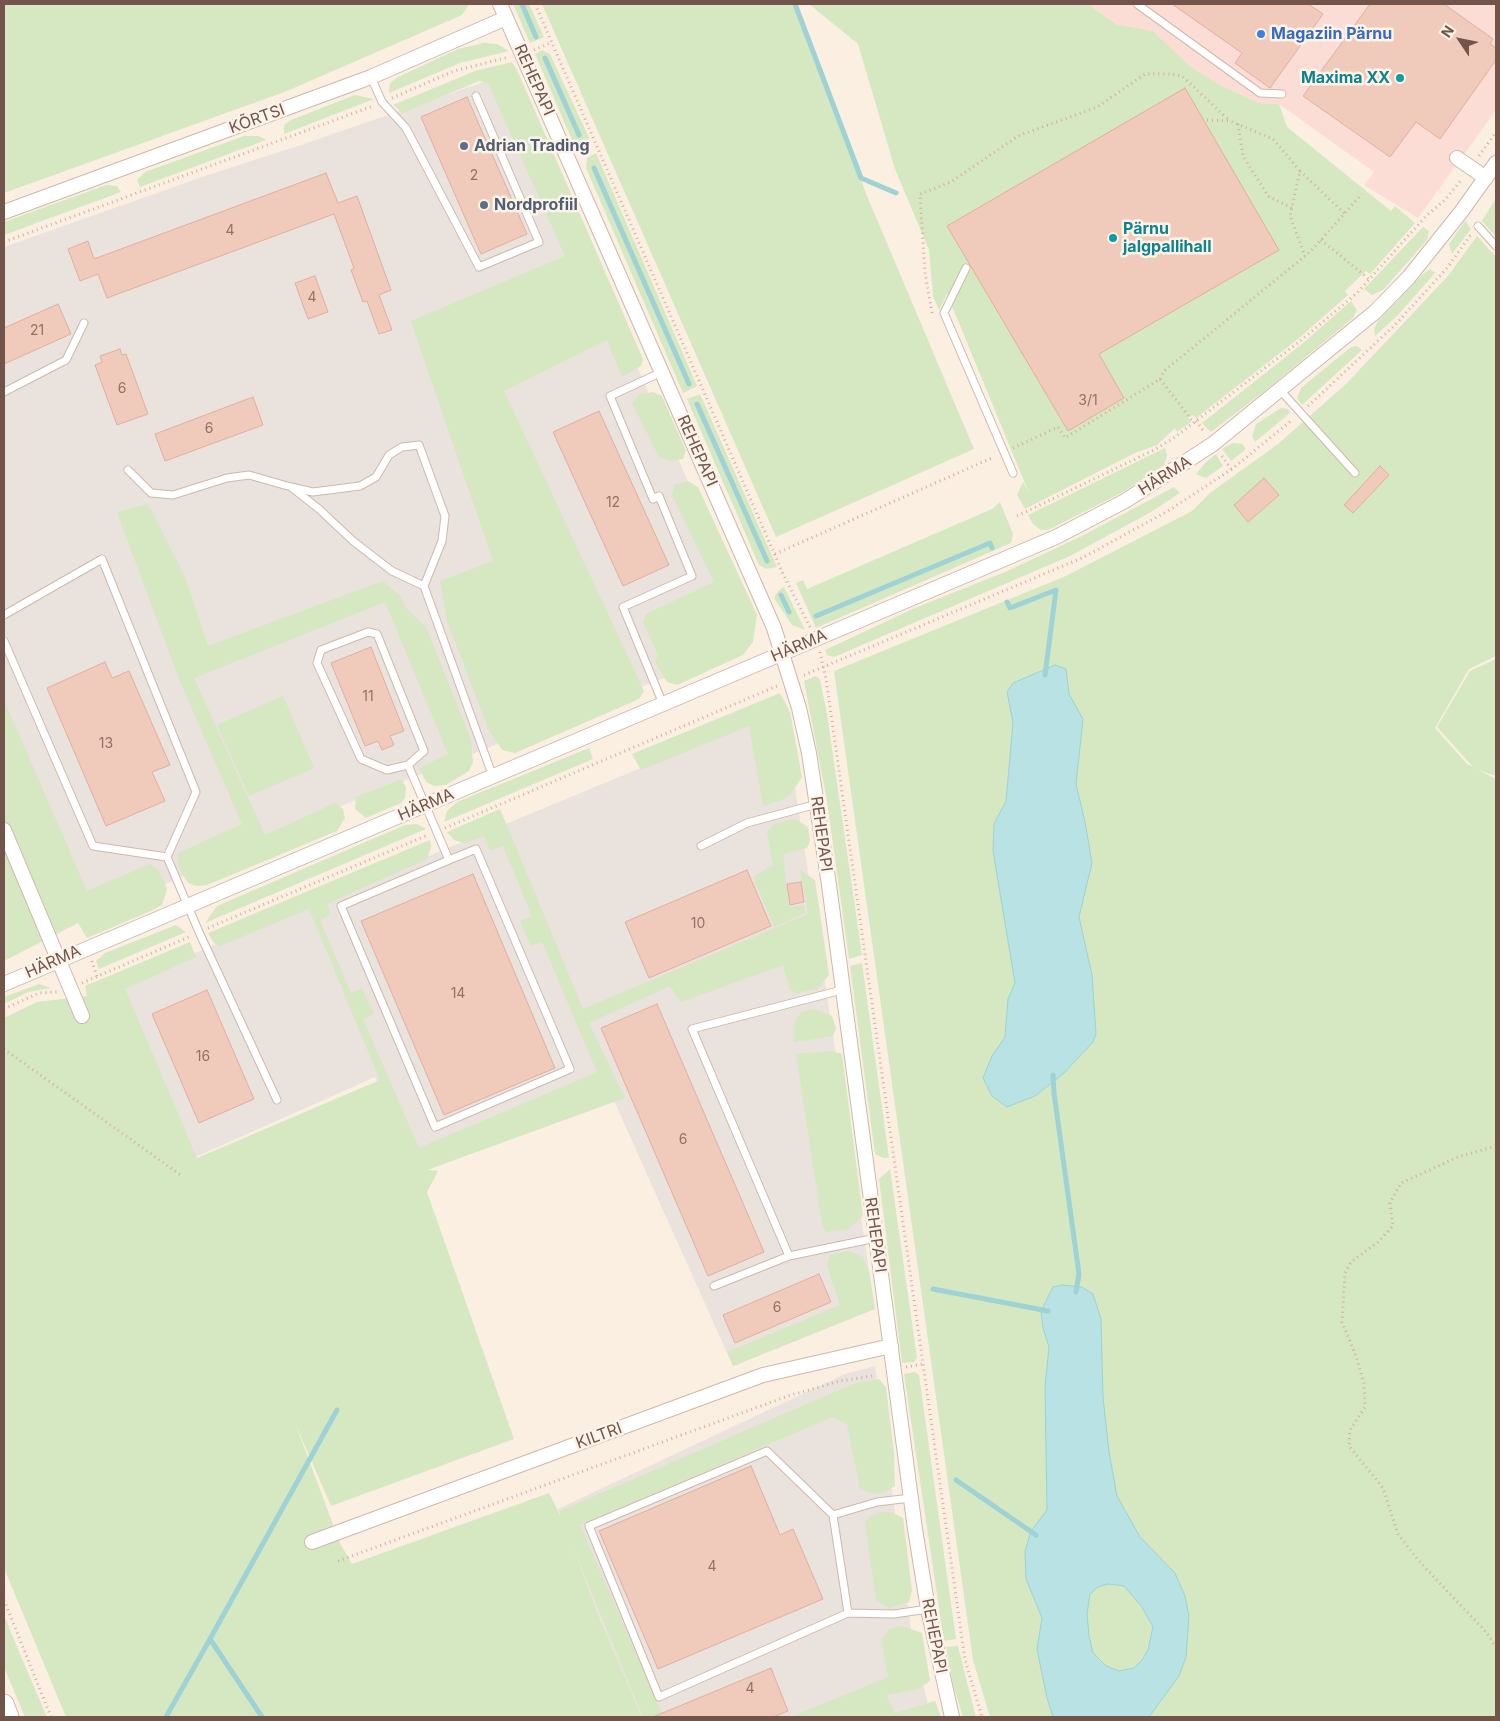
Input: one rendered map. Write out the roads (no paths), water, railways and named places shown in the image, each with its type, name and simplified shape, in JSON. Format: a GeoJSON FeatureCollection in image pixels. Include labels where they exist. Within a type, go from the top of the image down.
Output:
{"type":"FeatureCollection","features":[{"type":"Feature","properties":{"kind":"main road"},"geometry":{"type":"LineString","coordinates":[[4,1704],[9,1717]]}},
{"type":"Feature","properties":{"kind":"street","name":"REHEPAPI"},"geometry":{"type":"LineString","coordinates":[[500,4],[783,653],[800,708],[817,804],[911,1498],[928,1609],[952,1717]]}},
{"type":"Feature","properties":{"kind":"street","name":"KÕRTSI"},"geometry":{"type":"LineString","coordinates":[[4,212],[371,77],[506,18]]}},
{"type":"Feature","properties":{"kind":"street"},"geometry":{"type":"LineString","coordinates":[[1457,158],[1486,178]]}},
{"type":"Feature","properties":{"kind":"street","name":"HÄRMA"},"geometry":{"type":"LineString","coordinates":[[4,984],[1056,537],[1125,501],[1186,464],[1281,391],[1375,312],[1409,277],[1496,163]]}},
{"type":"Feature","properties":{"kind":"street"},"geometry":{"type":"LineString","coordinates":[[4,830],[82,1016]]}},
{"type":"Feature","properties":{"kind":"street","name":"KILTRI"},"geometry":{"type":"LineString","coordinates":[[312,1542],[763,1375],[891,1346]]}},
{"type":"Feature","properties":{"kind":"lane"},"geometry":{"type":"LineString","coordinates":[[1137,4],[1260,93],[1282,94]]}},
{"type":"Feature","properties":{"kind":"lane"},"geometry":{"type":"LineString","coordinates":[[371,77],[382,102],[406,128],[479,267],[539,242],[476,96]]}},
{"type":"Feature","properties":{"kind":"lane"},"geometry":{"type":"LineString","coordinates":[[1478,226],[1496,246]]}},
{"type":"Feature","properties":{"kind":"lane"},"geometry":{"type":"LineString","coordinates":[[966,268],[944,313],[1014,473]]}},
{"type":"Feature","properties":{"kind":"lane"},"geometry":{"type":"LineString","coordinates":[[4,392],[66,360],[84,323]]}},
{"type":"Feature","properties":{"kind":"lane"},"geometry":{"type":"LineString","coordinates":[[662,372],[610,396],[653,498],[659,496],[692,576],[622,607],[663,704]]}},
{"type":"Feature","properties":{"kind":"lane"},"geometry":{"type":"LineString","coordinates":[[1281,391],[1355,473]]}},
{"type":"Feature","properties":{"kind":"lane"},"geometry":{"type":"LineString","coordinates":[[128,470],[152,493],[173,495],[227,478],[249,475],[313,492],[360,486],[376,477],[389,455],[402,447],[419,445],[445,516],[442,541],[424,586],[492,777]]}},
{"type":"Feature","properties":{"kind":"lane"},"geometry":{"type":"LineString","coordinates":[[291,487],[319,509],[353,541],[392,571],[424,586]]}},
{"type":"Feature","properties":{"kind":"lane"},"geometry":{"type":"LineString","coordinates":[[4,615],[102,559],[196,792],[167,857],[187,906],[277,1100]]}},
{"type":"Feature","properties":{"kind":"lane"},"geometry":{"type":"LineString","coordinates":[[368,632],[377,634],[424,751],[408,765],[387,770],[361,759],[318,664],[321,650],[368,632]]}},
{"type":"Feature","properties":{"kind":"lane"},"geometry":{"type":"LineString","coordinates":[[4,641],[93,846],[167,857]]}},
{"type":"Feature","properties":{"kind":"lane"},"geometry":{"type":"LineString","coordinates":[[408,765],[449,860]]}},
{"type":"Feature","properties":{"kind":"lane"},"geometry":{"type":"LineString","coordinates":[[701,846],[747,823],[817,804]]}},
{"type":"Feature","properties":{"kind":"lane"},"geometry":{"type":"LineString","coordinates":[[476,849],[570,1069],[435,1127],[341,906],[449,860],[476,849]]}},
{"type":"Feature","properties":{"kind":"lane"},"geometry":{"type":"LineString","coordinates":[[789,1256],[692,1029],[842,990]]}},
{"type":"Feature","properties":{"kind":"lane"},"geometry":{"type":"LineString","coordinates":[[714,1286],[789,1256],[876,1238]]}},
{"type":"Feature","properties":{"kind":"lane"},"geometry":{"type":"LineString","coordinates":[[848,1613],[833,1516],[767,1451],[589,1526],[659,1697],[848,1613],[894,1614],[928,1609]]}},
{"type":"Feature","properties":{"kind":"lane"},"geometry":{"type":"LineString","coordinates":[[833,1516],[877,1502],[911,1498]]}},
{"type":"Feature","properties":{"kind":"water"},"geometry":{"type":"Polygon","coordinates":[[[1055,665],[1066,669],[1069,694],[1083,719],[1076,784],[1092,863],[1079,917],[1092,975],[1096,1034],[1093,1042],[1063,1074],[1035,1096],[1007,1107],[992,1096],[983,1078],[992,1056],[1005,1037],[1008,999],[1015,983],[993,851],[994,824],[1006,801],[1013,723],[1007,692],[1013,683],[1055,665]]]}},
{"type":"Feature","properties":{"kind":"water"},"geometry":{"type":"Polygon","coordinates":[[[1062,1285],[1082,1287],[1093,1294],[1101,1319],[1103,1397],[1109,1452],[1117,1496],[1140,1537],[1175,1573],[1185,1596],[1189,1616],[1186,1657],[1179,1676],[1149,1717],[1053,1717],[1047,1698],[1037,1649],[1042,1618],[1026,1579],[1025,1551],[1031,1531],[1047,1510],[1045,1387],[1049,1347],[1043,1328],[1041,1311],[1053,1287],[1062,1285]],[[1108,1584],[1098,1587],[1090,1594],[1087,1614],[1093,1653],[1106,1666],[1119,1671],[1134,1668],[1142,1660],[1148,1650],[1153,1627],[1142,1607],[1124,1586],[1108,1584]]]}},
{"type":"Feature","properties":{"kind":"waterway"},"geometry":{"type":"LineString","coordinates":[[522,4],[536,37]]}},
{"type":"Feature","properties":{"kind":"waterway"},"geometry":{"type":"LineString","coordinates":[[795,4],[861,178],[896,193]]}},
{"type":"Feature","properties":{"kind":"waterway"},"geometry":{"type":"LineString","coordinates":[[545,58],[579,135]]}},
{"type":"Feature","properties":{"kind":"waterway"},"geometry":{"type":"LineString","coordinates":[[594,168],[689,384]]}},
{"type":"Feature","properties":{"kind":"waterway"},"geometry":{"type":"LineString","coordinates":[[697,404],[767,561]]}},
{"type":"Feature","properties":{"kind":"waterway"},"geometry":{"type":"LineString","coordinates":[[816,616],[990,543],[992,548]]}},
{"type":"Feature","properties":{"kind":"waterway"},"geometry":{"type":"LineString","coordinates":[[1007,602],[1010,608],[1056,590],[1045,675]]}},
{"type":"Feature","properties":{"kind":"waterway"},"geometry":{"type":"LineString","coordinates":[[781,595],[789,612]]}},
{"type":"Feature","properties":{"kind":"waterway"},"geometry":{"type":"LineString","coordinates":[[1053,1075],[1079,1274],[1076,1292]]}},
{"type":"Feature","properties":{"kind":"waterway"},"geometry":{"type":"LineString","coordinates":[[933,1289],[1048,1311]]}},
{"type":"Feature","properties":{"kind":"waterway"},"geometry":{"type":"LineString","coordinates":[[262,1717],[210,1639],[337,1410]]}},
{"type":"Feature","properties":{"kind":"waterway"},"geometry":{"type":"LineString","coordinates":[[956,1480],[1036,1535]]}},
{"type":"Feature","properties":{"kind":"waterway"},"geometry":{"type":"LineString","coordinates":[[166,1717],[210,1639]]}},
{"type":"Feature","properties":{"kind":"place","name":"Magaziin Pärnu"},"geometry":{"type":"Point","coordinates":[1261,34]}},
{"type":"Feature","properties":{"kind":"place","name":"Maxima XX"},"geometry":{"type":"Point","coordinates":[1400,78]}},
{"type":"Feature","properties":{"kind":"place","name":"Adrian Trading"},"geometry":{"type":"Point","coordinates":[464,146]}},
{"type":"Feature","properties":{"kind":"place","name":"Nordprofiil"},"geometry":{"type":"Point","coordinates":[484,205]}},
{"type":"Feature","properties":{"kind":"place","name":"Pärnu jalgpallihall"},"geometry":{"type":"Point","coordinates":[1113,238]}}]}
